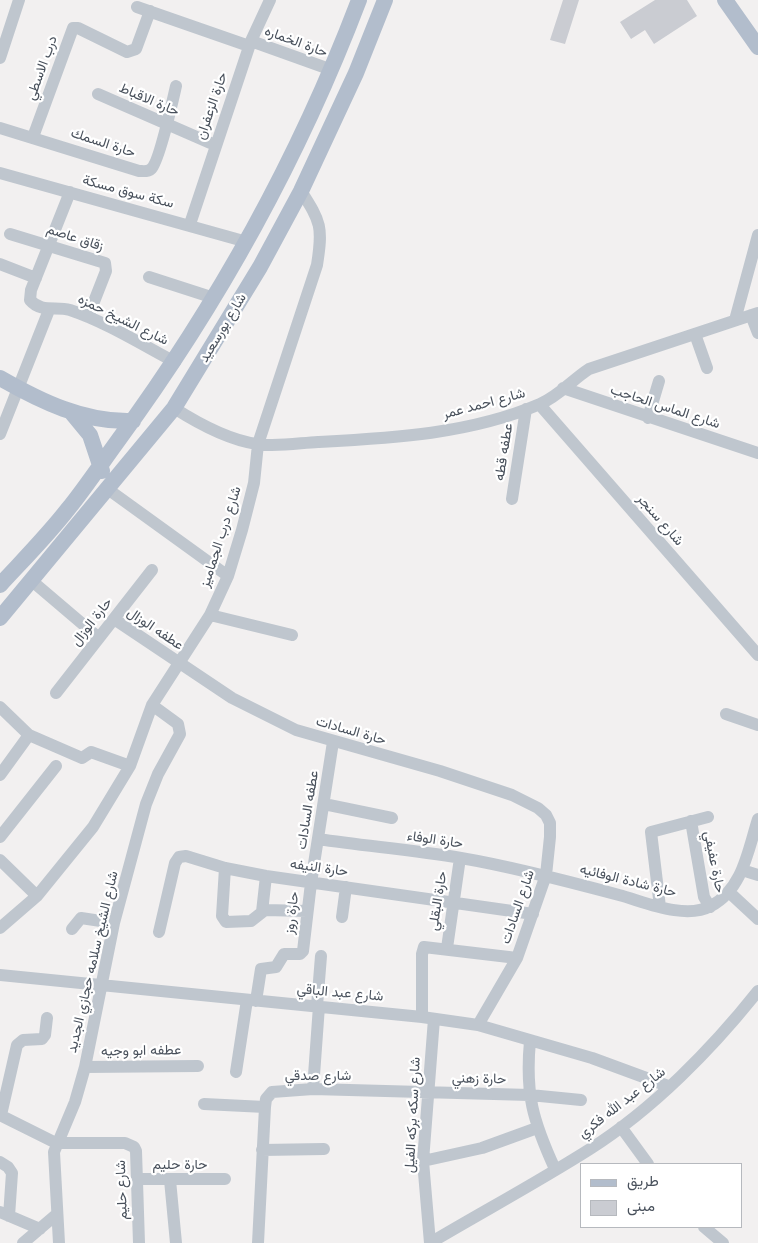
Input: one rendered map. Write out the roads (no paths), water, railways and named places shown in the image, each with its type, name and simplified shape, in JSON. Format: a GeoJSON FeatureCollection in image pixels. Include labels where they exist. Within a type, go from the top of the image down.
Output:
{"type":"FeatureCollection","features":[{"type":"Feature","properties":{"kind":"main road","name":"شارع بورسعيد"},"geometry":{"type":"LineString","coordinates":[[0,585],[69,508],[175,362],[247,242],[332,70],[359,0]]}},
{"type":"Feature","properties":{"kind":"main road","name":"شارع بورسعيد"},"geometry":{"type":"LineString","coordinates":[[0,618],[109,490],[174,408],[260,267],[302,190],[356,73],[385,0]]}},
{"type":"Feature","properties":{"kind":"main road"},"geometry":{"type":"LineString","coordinates":[[725,0],[758,48]]}},
{"type":"Feature","properties":{"kind":"main road"},"geometry":{"type":"LineString","coordinates":[[0,378],[70,411],[100,420],[133,421]]}},
{"type":"Feature","properties":{"kind":"main road"},"geometry":{"type":"LineString","coordinates":[[70,411],[90,435],[109,490]]}},
{"type":"Feature","properties":{"kind":"street"},"geometry":{"type":"LineString","coordinates":[[0,58],[2,45],[19,0]]}},
{"type":"Feature","properties":{"kind":"street","name":"حارة الزعفران"},"geometry":{"type":"LineString","coordinates":[[190,224],[250,43],[270,0]]}},
{"type":"Feature","properties":{"kind":"street"},"geometry":{"type":"LineString","coordinates":[[137,6],[250,43]]}},
{"type":"Feature","properties":{"kind":"street","name":"درب الاسطي"},"geometry":{"type":"LineString","coordinates":[[32,137],[73,28],[78,28],[132,52],[136,49],[150,11]]}},
{"type":"Feature","properties":{"kind":"street","name":"حارة الخماره"},"geometry":{"type":"LineString","coordinates":[[250,43],[332,70]]}},
{"type":"Feature","properties":{"kind":"street"},"geometry":{"type":"LineString","coordinates":[[167,124],[176,86]]}},
{"type":"Feature","properties":{"kind":"street","name":"حارة الاقباط"},"geometry":{"type":"LineString","coordinates":[[98,94],[215,145]]}},
{"type":"Feature","properties":{"kind":"street","name":"حارة السمك"},"geometry":{"type":"LineString","coordinates":[[0,128],[139,171],[147,171],[154,166],[167,124]]}},
{"type":"Feature","properties":{"kind":"street","name":"سكة سوق مسكة"},"geometry":{"type":"LineString","coordinates":[[0,173],[190,224],[247,242]]}},
{"type":"Feature","properties":{"kind":"street","name":"شارع درب الجماميز"},"geometry":{"type":"LineString","coordinates":[[0,928],[37,896],[94,827],[130,766],[152,705],[210,615],[228,576],[254,483],[258,444],[317,264],[320,241],[318,217],[302,190]]}},
{"type":"Feature","properties":{"kind":"street"},"geometry":{"type":"LineString","coordinates":[[0,264],[36,278],[70,192]]}},
{"type":"Feature","properties":{"kind":"street","name":"زقاق عاصم"},"geometry":{"type":"LineString","coordinates":[[10,234],[105,263],[106,271],[88,317]]}},
{"type":"Feature","properties":{"kind":"street"},"geometry":{"type":"LineString","coordinates":[[735,320],[758,235]]}},
{"type":"Feature","properties":{"kind":"street"},"geometry":{"type":"LineString","coordinates":[[149,276],[214,298]]}},
{"type":"Feature","properties":{"kind":"street","name":"شارع الشيخ حمزه"},"geometry":{"type":"LineString","coordinates":[[36,278],[30,300],[38,306],[49,310],[63,308],[88,317],[175,362]]}},
{"type":"Feature","properties":{"kind":"street"},"geometry":{"type":"LineString","coordinates":[[0,434],[49,310]]}},
{"type":"Feature","properties":{"kind":"street"},"geometry":{"type":"LineString","coordinates":[[755,314],[758,333]]}},
{"type":"Feature","properties":{"kind":"street","name":"شارع احمد عمر"},"geometry":{"type":"LineString","coordinates":[[174,408],[209,427],[258,444],[404,438],[473,426],[526,409],[553,398],[589,369],[755,314]]}},
{"type":"Feature","properties":{"kind":"street"},"geometry":{"type":"LineString","coordinates":[[695,334],[707,368]]}},
{"type":"Feature","properties":{"kind":"street"},"geometry":{"type":"LineString","coordinates":[[648,418],[659,381]]}},
{"type":"Feature","properties":{"kind":"street","name":"شارع الماس الحاجب"},"geometry":{"type":"LineString","coordinates":[[564,388],[648,418],[758,453]]}},
{"type":"Feature","properties":{"kind":"street","name":"شارع سنجر"},"geometry":{"type":"LineString","coordinates":[[540,404],[758,655]]}},
{"type":"Feature","properties":{"kind":"street","name":"عطفه قطه"},"geometry":{"type":"LineString","coordinates":[[512,499],[526,409]]}},
{"type":"Feature","properties":{"kind":"street"},"geometry":{"type":"LineString","coordinates":[[109,490],[228,576]]}},
{"type":"Feature","properties":{"kind":"street","name":"حارة الوزال"},"geometry":{"type":"LineString","coordinates":[[56,693],[152,570]]}},
{"type":"Feature","properties":{"kind":"street"},"geometry":{"type":"LineString","coordinates":[[32,581],[98,638]]}},
{"type":"Feature","properties":{"kind":"street"},"geometry":{"type":"LineString","coordinates":[[210,615],[292,634]]}},
{"type":"Feature","properties":{"kind":"street","name":"عطفه الوزال"},"geometry":{"type":"LineString","coordinates":[[114,619],[180,664]]}},
{"type":"Feature","properties":{"kind":"street","name":"حارة السادات"},"geometry":{"type":"LineString","coordinates":[[180,664],[232,698],[296,730],[440,771],[525,802]]}},
{"type":"Feature","properties":{"kind":"street","name":"شارع الشيخ سلامه حجازي الجديد"},"geometry":{"type":"LineString","coordinates":[[59,1243],[54,1152],[56,1143],[75,1102],[85,1067],[114,924],[146,804],[158,774],[180,734],[178,724],[152,705]]}},
{"type":"Feature","properties":{"kind":"street"},"geometry":{"type":"LineString","coordinates":[[0,707],[29,734],[82,758],[91,752],[130,766]]}},
{"type":"Feature","properties":{"kind":"street"},"geometry":{"type":"LineString","coordinates":[[726,714],[758,726]]}},
{"type":"Feature","properties":{"kind":"street"},"geometry":{"type":"LineString","coordinates":[[0,775],[29,734]]}},
{"type":"Feature","properties":{"kind":"street","name":"عطفه السادات"},"geometry":{"type":"LineString","coordinates":[[311,883],[334,742]]}},
{"type":"Feature","properties":{"kind":"street"},"geometry":{"type":"LineString","coordinates":[[0,837],[56,766]]}},
{"type":"Feature","properties":{"kind":"street","name":"شارع السادات"},"geometry":{"type":"LineString","coordinates":[[478,1025],[517,958],[546,875],[550,823],[542,811],[525,802]]}},
{"type":"Feature","properties":{"kind":"street"},"geometry":{"type":"LineString","coordinates":[[324,804],[392,818]]}},
{"type":"Feature","properties":{"kind":"street"},"geometry":{"type":"LineString","coordinates":[[660,907],[651,832],[708,817]]}},
{"type":"Feature","properties":{"kind":"street"},"geometry":{"type":"LineString","coordinates":[[758,819],[742,870],[730,894],[758,919]]}},
{"type":"Feature","properties":{"kind":"street","name":"حارة عفيفي"},"geometry":{"type":"LineString","coordinates":[[691,822],[704,897],[710,907]]}},
{"type":"Feature","properties":{"kind":"street","name":"حارة الوفاء"},"geometry":{"type":"LineString","coordinates":[[318,839],[460,858],[546,875]]}},
{"type":"Feature","properties":{"kind":"street","name":"حارة النيفه"},"geometry":{"type":"LineString","coordinates":[[160,932],[176,860],[186,856],[225,868],[266,876],[533,914]]}},
{"type":"Feature","properties":{"kind":"street","name":"حارة البقلي"},"geometry":{"type":"LineString","coordinates":[[447,948],[460,858]]}},
{"type":"Feature","properties":{"kind":"street"},"geometry":{"type":"LineString","coordinates":[[0,860],[37,896]]}},
{"type":"Feature","properties":{"kind":"street"},"geometry":{"type":"LineString","coordinates":[[225,868],[222,916],[224,920],[229,922],[251,921],[262,912],[269,910],[307,911]]}},
{"type":"Feature","properties":{"kind":"street"},"geometry":{"type":"LineString","coordinates":[[742,870],[758,874]]}},
{"type":"Feature","properties":{"kind":"street","name":"حارة شادة الوفائيه"},"geometry":{"type":"LineString","coordinates":[[546,875],[660,907],[683,910],[710,907],[730,894]]}},
{"type":"Feature","properties":{"kind":"street"},"geometry":{"type":"LineString","coordinates":[[262,912],[266,876]]}},
{"type":"Feature","properties":{"kind":"street","name":"حارة روز"},"geometry":{"type":"LineString","coordinates":[[251,1001],[261,969],[276,967],[284,954],[300,954],[303,952],[311,883]]}},
{"type":"Feature","properties":{"kind":"street"},"geometry":{"type":"LineString","coordinates":[[342,917],[346,887]]}},
{"type":"Feature","properties":{"kind":"street"},"geometry":{"type":"LineString","coordinates":[[72,929],[81,918],[114,924]]}},
{"type":"Feature","properties":{"kind":"street","name":"شارع سكه بركه الفيل"},"geometry":{"type":"LineString","coordinates":[[430,1243],[423,1161],[427,1094],[428,1018],[422,950],[428,946],[447,948]]}},
{"type":"Feature","properties":{"kind":"street"},"geometry":{"type":"LineString","coordinates":[[447,948],[517,958]]}},
{"type":"Feature","properties":{"kind":"street"},"geometry":{"type":"LineString","coordinates":[[313,1089],[321,956]]}},
{"type":"Feature","properties":{"kind":"street","name":"شارع عبد الباقي"},"geometry":{"type":"LineString","coordinates":[[0,975],[102,984],[251,1001],[318,1006],[478,1025],[592,1058],[668,1086]]}},
{"type":"Feature","properties":{"kind":"street","name":"شارع عبد الله فكري"},"geometry":{"type":"LineString","coordinates":[[430,1243],[591,1149],[621,1127],[698,1061],[754,1005],[758,991]]}},
{"type":"Feature","properties":{"kind":"street"},"geometry":{"type":"LineString","coordinates":[[236,1072],[251,1001]]}},
{"type":"Feature","properties":{"kind":"street"},"geometry":{"type":"LineString","coordinates":[[47,1018],[45,1035],[42,1039],[23,1040],[17,1045],[0,1115],[56,1143]]}},
{"type":"Feature","properties":{"kind":"street"},"geometry":{"type":"LineString","coordinates":[[530,1041],[530,1095],[536,1128],[555,1169]]}},
{"type":"Feature","properties":{"kind":"street","name":"عطفه ابو وجيه"},"geometry":{"type":"LineString","coordinates":[[85,1067],[198,1066]]}},
{"type":"Feature","properties":{"kind":"street","name":"شارع صدقي"},"geometry":{"type":"LineString","coordinates":[[265,1107],[266,1099],[272,1092],[313,1089],[427,1094]]}},
{"type":"Feature","properties":{"kind":"street","name":"حارة زهني"},"geometry":{"type":"LineString","coordinates":[[427,1094],[530,1095],[581,1100]]}},
{"type":"Feature","properties":{"kind":"street"},"geometry":{"type":"LineString","coordinates":[[204,1104],[265,1107],[258,1243]]}},
{"type":"Feature","properties":{"kind":"street"},"geometry":{"type":"LineString","coordinates":[[621,1127],[647,1163]]}},
{"type":"Feature","properties":{"kind":"street"},"geometry":{"type":"LineString","coordinates":[[423,1161],[482,1148],[536,1128]]}},
{"type":"Feature","properties":{"kind":"street","name":"شارع حليم"},"geometry":{"type":"LineString","coordinates":[[56,1143],[125,1143],[134,1147],[136,1151],[139,1243]]}},
{"type":"Feature","properties":{"kind":"street"},"geometry":{"type":"LineString","coordinates":[[262,1150],[324,1149]]}},
{"type":"Feature","properties":{"kind":"street"},"geometry":{"type":"LineString","coordinates":[[0,1162],[8,1167],[12,1173],[5,1214],[40,1229]]}},
{"type":"Feature","properties":{"kind":"street","name":"حارة حليم"},"geometry":{"type":"LineString","coordinates":[[136,1179],[225,1180]]}},
{"type":"Feature","properties":{"kind":"street"},"geometry":{"type":"LineString","coordinates":[[170,1180],[176,1243]]}},
{"type":"Feature","properties":{"kind":"street"},"geometry":{"type":"LineString","coordinates":[[23,1243],[57,1214]]}},
{"type":"Feature","properties":{"kind":"street"},"geometry":{"type":"LineString","coordinates":[[705,1228],[723,1243]]}}]}
